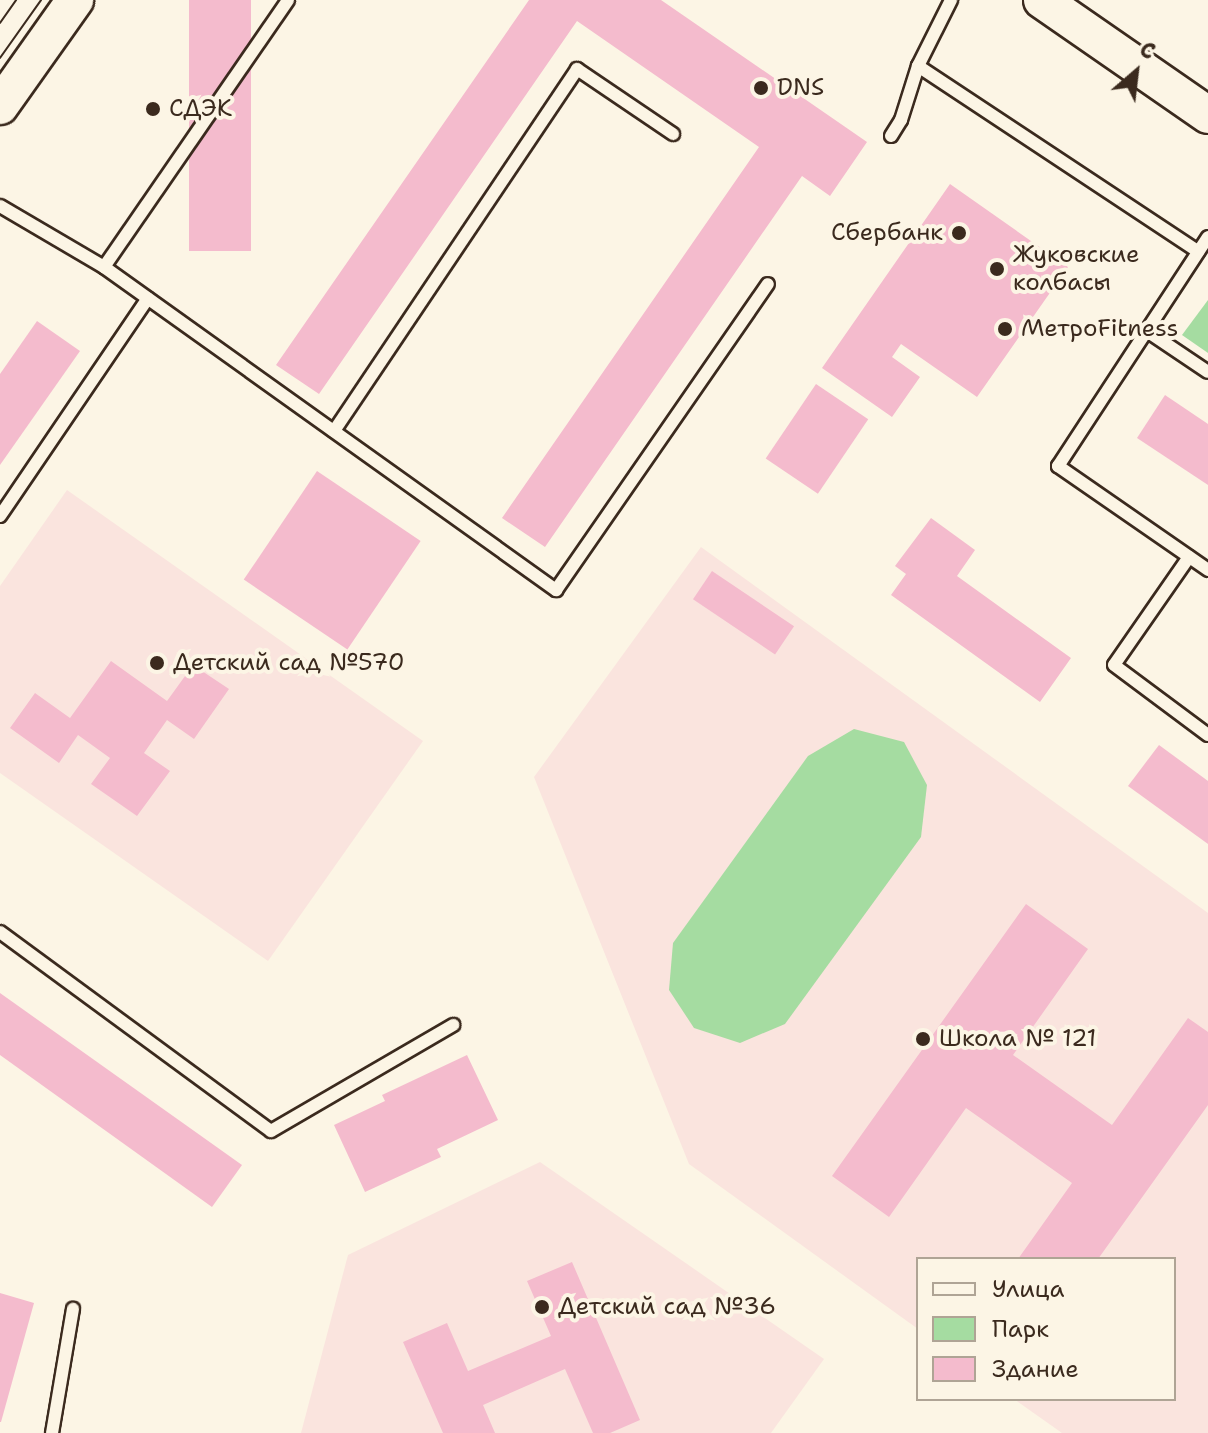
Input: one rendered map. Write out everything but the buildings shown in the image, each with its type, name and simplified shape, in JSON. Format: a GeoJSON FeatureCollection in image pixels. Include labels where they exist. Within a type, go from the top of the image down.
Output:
{"type":"FeatureCollection","features":[{"type":"Feature","properties":{"kind":"main road"},"geometry":{"type":"LineString","coordinates":[[0,106],[75,0]]}},
{"type":"Feature","properties":{"kind":"main road"},"geometry":{"type":"LineString","coordinates":[[1042,0],[1208,115]]}},
{"type":"Feature","properties":{"kind":"lane"},"geometry":{"type":"LineString","coordinates":[[104,267],[288,0]]}},
{"type":"Feature","properties":{"kind":"lane"},"geometry":{"type":"LineString","coordinates":[[891,136],[901,120],[918,66],[951,0]]}},
{"type":"Feature","properties":{"kind":"lane"},"geometry":{"type":"LineString","coordinates":[[918,66],[1198,251]]}},
{"type":"Feature","properties":{"kind":"lane"},"geometry":{"type":"LineString","coordinates":[[334,431],[577,69],[673,134]]}},
{"type":"Feature","properties":{"kind":"lane"},"geometry":{"type":"LineString","coordinates":[[0,206],[104,267],[556,590],[768,284]]}},
{"type":"Feature","properties":{"kind":"lane"},"geometry":{"type":"LineString","coordinates":[[1208,237],[1058,466],[1208,570]]}},
{"type":"Feature","properties":{"kind":"lane"},"geometry":{"type":"LineString","coordinates":[[0,516],[148,298]]}},
{"type":"Feature","properties":{"kind":"lane"},"geometry":{"type":"LineString","coordinates":[[1147,331],[1208,372]]}},
{"type":"Feature","properties":{"kind":"lane"},"geometry":{"type":"LineString","coordinates":[[1189,557],[1114,665],[1208,735]]}},
{"type":"Feature","properties":{"kind":"lane"},"geometry":{"type":"LineString","coordinates":[[0,932],[271,1131],[453,1025]]}},
{"type":"Feature","properties":{"kind":"lane"},"geometry":{"type":"LineString","coordinates":[[52,1433],[73,1309]]}},
{"type":"Feature","properties":{"kind":"shaded area","name":"Детский сад №570"},"geometry":{"type":"Polygon","coordinates":[[[67,490],[423,741],[268,961],[0,773],[0,586],[67,490]]]}},
{"type":"Feature","properties":{"kind":"shaded area","name":"Школа № 121"},"geometry":{"type":"Polygon","coordinates":[[[701,547],[1208,913],[1208,1433],[1062,1433],[1017,1401],[1176,1401],[1176,1257],[916,1257],[916,1328],[689,1164],[534,777],[701,547]]]}},
{"type":"Feature","properties":{"kind":"shaded area","name":"Детский сад №36"},"geometry":{"type":"Polygon","coordinates":[[[540,1162],[824,1359],[771,1433],[301,1433],[348,1255],[540,1162]]]}},
{"type":"Feature","properties":{"kind":"green space"},"geometry":{"type":"Polygon","coordinates":[[[1208,300],[1208,353],[1182,335],[1208,300]]]}},
{"type":"Feature","properties":{"kind":"green space"},"geometry":{"type":"Polygon","coordinates":[[[854,729],[904,742],[927,785],[921,837],[785,1024],[740,1043],[694,1028],[669,990],[673,943],[808,756],[854,729]]]}},
{"type":"Feature","properties":{"kind":"tram line"},"geometry":{"type":"LineString","coordinates":[[0,23],[16,0]]}},
{"type":"Feature","properties":{"kind":"tram line"},"geometry":{"type":"LineString","coordinates":[[0,58],[41,0]]}},
{"type":"Feature","properties":{"kind":"place","name":"DNS"},"geometry":{"type":"Point","coordinates":[761,88]}},
{"type":"Feature","properties":{"kind":"place","name":"СДЭК"},"geometry":{"type":"Point","coordinates":[153,109]}},
{"type":"Feature","properties":{"kind":"place","name":"Сбербанк"},"geometry":{"type":"Point","coordinates":[959,233]}},
{"type":"Feature","properties":{"kind":"place","name":"Жуковские колбасы"},"geometry":{"type":"Point","coordinates":[997,269]}},
{"type":"Feature","properties":{"kind":"place","name":"МетроFitness"},"geometry":{"type":"Point","coordinates":[1005,329]}},
{"type":"Feature","properties":{"kind":"place","name":"Детский сад №570"},"geometry":{"type":"Point","coordinates":[157,663]}},
{"type":"Feature","properties":{"kind":"place","name":"Школа № 121"},"geometry":{"type":"Point","coordinates":[923,1039]}},
{"type":"Feature","properties":{"kind":"place","name":"Детский сад №36"},"geometry":{"type":"Point","coordinates":[542,1307]}}]}
